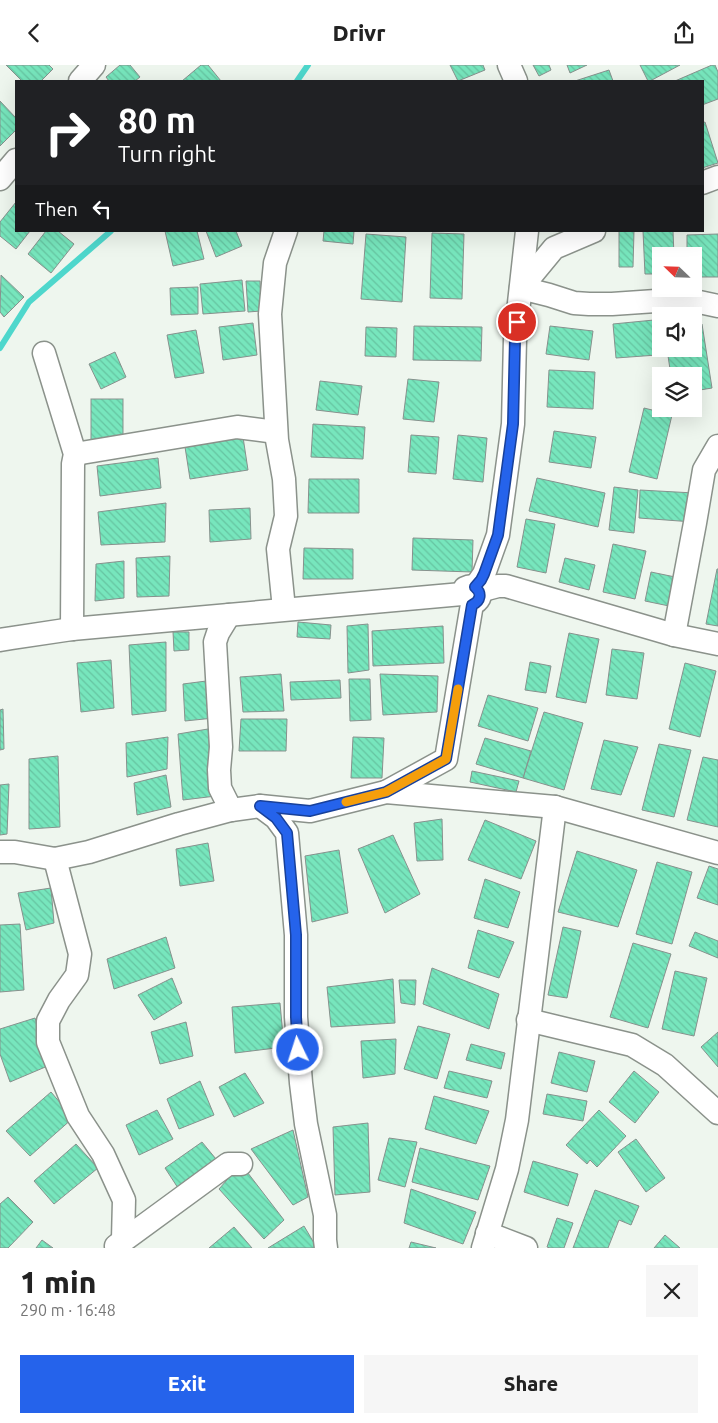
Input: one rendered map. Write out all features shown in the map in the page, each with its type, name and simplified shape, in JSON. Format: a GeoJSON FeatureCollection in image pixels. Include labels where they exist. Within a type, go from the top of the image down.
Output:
{"type":"FeatureCollection","features":[{"type":"Feature","properties":{"kind":"street"},"geometry":{"type":"LineString","coordinates":[[81,80],[94,65]]}},
{"type":"Feature","properties":{"kind":"street"},"geometry":{"type":"LineString","coordinates":[[510,65],[516,80]]}},
{"type":"Feature","properties":{"kind":"street"},"geometry":{"type":"LineString","coordinates":[[704,182],[718,177]]}},
{"type":"Feature","properties":{"kind":"street"},"geometry":{"type":"LineString","coordinates":[[284,609],[278,549],[286,516],[284,479],[276,432],[270,314],[275,263],[286,232]]}},
{"type":"Feature","properties":{"kind":"street"},"geometry":{"type":"LineString","coordinates":[[0,852],[15,852],[55,859],[88,852],[231,809],[260,806],[310,811],[386,792],[446,759],[472,594],[484,574],[498,535],[513,424],[515,339],[527,232]]}},
{"type":"Feature","properties":{"kind":"street"},"geometry":{"type":"LineString","coordinates":[[521,288],[554,248],[592,232]]}},
{"type":"Feature","properties":{"kind":"street"},"geometry":{"type":"LineString","coordinates":[[521,288],[574,303],[612,304],[685,299],[718,306]]}},
{"type":"Feature","properties":{"kind":"street"},"geometry":{"type":"LineString","coordinates":[[44,353],[75,454],[72,464],[72,629]]}},
{"type":"Feature","properties":{"kind":"street"},"geometry":{"type":"LineString","coordinates":[[75,454],[237,427],[276,432]]}},
{"type":"Feature","properties":{"kind":"street"},"geometry":{"type":"LineString","coordinates":[[674,635],[704,470],[718,446]]}},
{"type":"Feature","properties":{"kind":"street"},"geometry":{"type":"LineString","coordinates":[[0,640],[72,629],[472,594],[498,586],[506,586],[674,635],[718,644]]}},
{"type":"Feature","properties":{"kind":"street"},"geometry":{"type":"LineString","coordinates":[[229,615],[218,633],[216,642],[222,747],[219,770],[220,788],[231,809]]}},
{"type":"Feature","properties":{"kind":"street"},"geometry":{"type":"LineString","coordinates":[[386,792],[555,807],[718,853]]}},
{"type":"Feature","properties":{"kind":"street"},"geometry":{"type":"LineString","coordinates":[[260,806],[276,818],[287,833],[296,935],[296,1017],[301,1083],[306,1124],[325,1215],[326,1248]]}},
{"type":"Feature","properties":{"kind":"street"},"geometry":{"type":"LineString","coordinates":[[526,1248],[485,1240],[507,1169],[517,1120],[555,807]]}},
{"type":"Feature","properties":{"kind":"street"},"geometry":{"type":"LineString","coordinates":[[55,859],[80,955],[77,975],[59,1000],[48,1021],[48,1043],[78,1116],[103,1154],[124,1200],[118,1244]]}},
{"type":"Feature","properties":{"kind":"street"},"geometry":{"type":"LineString","coordinates":[[528,1020],[632,1045],[665,1065],[718,1113]]}},
{"type":"Feature","properties":{"kind":"street"},"geometry":{"type":"LineString","coordinates":[[118,1244],[228,1163],[240,1164]]}},
{"type":"Feature","properties":{"kind":"building"},"geometry":{"type":"Polygon","coordinates":[[[6,65],[49,65],[53,69],[42,80],[21,80],[6,65]]]}},
{"type":"Feature","properties":{"kind":"building"},"geometry":{"type":"Polygon","coordinates":[[[120,65],[130,65],[140,77],[136,80],[108,80],[106,77],[120,65]]]}},
{"type":"Feature","properties":{"kind":"building"},"geometry":{"type":"Polygon","coordinates":[[[201,65],[208,65],[220,80],[183,80],[201,65]]]}},
{"type":"Feature","properties":{"kind":"building"},"geometry":{"type":"Polygon","coordinates":[[[450,65],[483,65],[485,70],[458,80],[450,65]]]}},
{"type":"Feature","properties":{"kind":"building"},"geometry":{"type":"Polygon","coordinates":[[[533,65],[549,65],[551,70],[539,76],[533,65]]]}},
{"type":"Feature","properties":{"kind":"building"},"geometry":{"type":"Polygon","coordinates":[[[567,65],[587,65],[570,73],[567,65]]]}},
{"type":"Feature","properties":{"kind":"building"},"geometry":{"type":"Polygon","coordinates":[[[640,65],[680,65],[652,80],[648,80],[640,65]]]}},
{"type":"Feature","properties":{"kind":"building"},"geometry":{"type":"Polygon","coordinates":[[[715,65],[718,72],[718,99],[704,104],[704,80],[677,80],[715,65]]]}},
{"type":"Feature","properties":{"kind":"building"},"geometry":{"type":"Polygon","coordinates":[[[609,70],[613,80],[578,80],[609,70]]]}},
{"type":"Feature","properties":{"kind":"building"},"geometry":{"type":"Polygon","coordinates":[[[0,101],[15,117],[15,131],[0,146],[0,101]]]}},
{"type":"Feature","properties":{"kind":"building"},"geometry":{"type":"Polygon","coordinates":[[[704,122],[718,163],[704,167],[704,122]]]}},
{"type":"Feature","properties":{"kind":"building"},"geometry":{"type":"Polygon","coordinates":[[[15,203],[15,232],[29,232],[16,249],[0,236],[0,222],[15,203]]]}},
{"type":"Feature","properties":{"kind":"building"},"geometry":{"type":"Polygon","coordinates":[[[45,232],[59,232],[74,244],[51,273],[28,254],[45,232]]]}},
{"type":"Feature","properties":{"kind":"building"},"geometry":{"type":"Polygon","coordinates":[[[165,232],[197,232],[204,259],[173,266],[165,232]]]}},
{"type":"Feature","properties":{"kind":"building"},"geometry":{"type":"Polygon","coordinates":[[[206,232],[236,232],[242,246],[216,257],[206,232]]]}},
{"type":"Feature","properties":{"kind":"building"},"geometry":{"type":"Polygon","coordinates":[[[324,232],[354,232],[353,244],[323,241],[324,232]]]}},
{"type":"Feature","properties":{"kind":"building"},"geometry":{"type":"Polygon","coordinates":[[[619,232],[634,232],[633,267],[619,267],[619,232]]]}},
{"type":"Feature","properties":{"kind":"building"},"geometry":{"type":"Polygon","coordinates":[[[643,232],[673,232],[674,247],[652,247],[652,274],[645,274],[643,232]]]}},
{"type":"Feature","properties":{"kind":"building"},"geometry":{"type":"Polygon","coordinates":[[[432,233],[464,234],[462,299],[430,298],[432,233]]]}},
{"type":"Feature","properties":{"kind":"building"},"geometry":{"type":"Polygon","coordinates":[[[366,234],[406,237],[402,302],[361,299],[366,234]]]}},
{"type":"Feature","properties":{"kind":"building"},"geometry":{"type":"Polygon","coordinates":[[[718,234],[718,277],[702,277],[702,247],[687,247],[687,235],[718,234]]]}},
{"type":"Feature","properties":{"kind":"building"},"geometry":{"type":"Polygon","coordinates":[[[1,275],[24,297],[4,317],[0,312],[1,275]]]}},
{"type":"Feature","properties":{"kind":"building"},"geometry":{"type":"Polygon","coordinates":[[[242,280],[245,311],[203,314],[200,284],[242,280]]]}},
{"type":"Feature","properties":{"kind":"building"},"geometry":{"type":"Polygon","coordinates":[[[246,281],[260,281],[261,311],[248,312],[246,281]]]}},
{"type":"Feature","properties":{"kind":"building"},"geometry":{"type":"Polygon","coordinates":[[[198,287],[198,314],[171,315],[170,288],[198,287]]]}},
{"type":"Feature","properties":{"kind":"building"},"geometry":{"type":"Polygon","coordinates":[[[652,320],[652,355],[616,358],[613,324],[652,320]]]}},
{"type":"Feature","properties":{"kind":"building"},"geometry":{"type":"Polygon","coordinates":[[[253,323],[257,355],[223,360],[219,327],[253,323]]]}},
{"type":"Feature","properties":{"kind":"building"},"geometry":{"type":"Polygon","coordinates":[[[702,324],[712,388],[702,390],[702,367],[670,367],[668,357],[702,357],[702,324]]]}},
{"type":"Feature","properties":{"kind":"building"},"geometry":{"type":"Polygon","coordinates":[[[414,326],[482,327],[481,361],[413,360],[414,326]]]}},
{"type":"Feature","properties":{"kind":"building"},"geometry":{"type":"Polygon","coordinates":[[[550,326],[593,331],[589,360],[546,354],[550,326]]]}},
{"type":"Feature","properties":{"kind":"building"},"geometry":{"type":"Polygon","coordinates":[[[366,327],[397,328],[396,357],[365,356],[366,327]]]}},
{"type":"Feature","properties":{"kind":"building"},"geometry":{"type":"Polygon","coordinates":[[[196,330],[204,373],[175,378],[167,335],[196,330]]]}},
{"type":"Feature","properties":{"kind":"building"},"geometry":{"type":"Polygon","coordinates":[[[115,352],[126,377],[101,389],[89,364],[115,352]]]}},
{"type":"Feature","properties":{"kind":"building"},"geometry":{"type":"Polygon","coordinates":[[[549,370],[595,372],[593,409],[547,407],[549,370]]]}},
{"type":"Feature","properties":{"kind":"building"},"geometry":{"type":"Polygon","coordinates":[[[408,379],[439,382],[434,422],[403,419],[408,379]]]}},
{"type":"Feature","properties":{"kind":"building"},"geometry":{"type":"Polygon","coordinates":[[[320,381],[362,386],[358,415],[316,410],[320,381]]]}},
{"type":"Feature","properties":{"kind":"building"},"geometry":{"type":"Polygon","coordinates":[[[91,399],[123,399],[123,440],[91,440],[91,399]]]}},
{"type":"Feature","properties":{"kind":"building"},"geometry":{"type":"Polygon","coordinates":[[[644,408],[652,410],[652,417],[672,417],[657,479],[629,472],[644,408]]]}},
{"type":"Feature","properties":{"kind":"building"},"geometry":{"type":"Polygon","coordinates":[[[313,424],[365,427],[363,459],[311,457],[313,424]]]}},
{"type":"Feature","properties":{"kind":"building"},"geometry":{"type":"Polygon","coordinates":[[[554,431],[596,437],[591,468],[549,462],[554,431]]]}},
{"type":"Feature","properties":{"kind":"building"},"geometry":{"type":"Polygon","coordinates":[[[411,435],[439,437],[436,474],[408,472],[411,435]]]}},
{"type":"Feature","properties":{"kind":"building"},"geometry":{"type":"Polygon","coordinates":[[[458,435],[487,438],[483,482],[453,479],[458,435]]]}},
{"type":"Feature","properties":{"kind":"building"},"geometry":{"type":"Polygon","coordinates":[[[243,437],[248,470],[190,479],[185,447],[243,437]]]}},
{"type":"Feature","properties":{"kind":"building"},"geometry":{"type":"Polygon","coordinates":[[[158,458],[161,488],[100,496],[97,466],[158,458]]]}},
{"type":"Feature","properties":{"kind":"building"},"geometry":{"type":"Polygon","coordinates":[[[537,478],[605,493],[598,527],[529,511],[537,478]]]}},
{"type":"Feature","properties":{"kind":"building"},"geometry":{"type":"Polygon","coordinates":[[[309,479],[359,479],[359,513],[308,513],[309,479]]]}},
{"type":"Feature","properties":{"kind":"building"},"geometry":{"type":"Polygon","coordinates":[[[614,487],[638,490],[634,533],[609,530],[614,487]]]}},
{"type":"Feature","properties":{"kind":"building"},"geometry":{"type":"Polygon","coordinates":[[[640,490],[694,493],[693,522],[639,518],[640,490]]]}},
{"type":"Feature","properties":{"kind":"building"},"geometry":{"type":"Polygon","coordinates":[[[166,503],[165,542],[101,545],[98,512],[166,503]]]}},
{"type":"Feature","properties":{"kind":"building"},"geometry":{"type":"Polygon","coordinates":[[[250,508],[251,539],[210,542],[209,510],[250,508]]]}},
{"type":"Feature","properties":{"kind":"building"},"geometry":{"type":"Polygon","coordinates":[[[526,519],[555,524],[546,573],[517,567],[526,519]]]}},
{"type":"Feature","properties":{"kind":"building"},"geometry":{"type":"Polygon","coordinates":[[[413,538],[473,540],[472,572],[412,570],[413,538]]]}},
{"type":"Feature","properties":{"kind":"building"},"geometry":{"type":"Polygon","coordinates":[[[613,544],[646,551],[635,599],[603,592],[613,544]]]}},
{"type":"Feature","properties":{"kind":"building"},"geometry":{"type":"Polygon","coordinates":[[[304,548],[353,549],[353,579],[303,579],[304,548]]]}},
{"type":"Feature","properties":{"kind":"building"},"geometry":{"type":"Polygon","coordinates":[[[170,556],[169,596],[137,597],[136,558],[170,556]]]}},
{"type":"Feature","properties":{"kind":"building"},"geometry":{"type":"Polygon","coordinates":[[[565,558],[595,565],[589,590],[559,582],[565,558]]]}},
{"type":"Feature","properties":{"kind":"building"},"geometry":{"type":"Polygon","coordinates":[[[124,561],[124,598],[95,601],[96,564],[124,561]]]}},
{"type":"Feature","properties":{"kind":"building"},"geometry":{"type":"Polygon","coordinates":[[[718,569],[718,626],[706,624],[718,569]]]}},
{"type":"Feature","properties":{"kind":"building"},"geometry":{"type":"Polygon","coordinates":[[[651,572],[680,578],[674,607],[645,601],[651,572]]]}},
{"type":"Feature","properties":{"kind":"building"},"geometry":{"type":"Polygon","coordinates":[[[298,622],[331,625],[330,639],[297,637],[298,622]]]}},
{"type":"Feature","properties":{"kind":"building"},"geometry":{"type":"Polygon","coordinates":[[[368,624],[369,670],[348,673],[347,626],[368,624]]]}},
{"type":"Feature","properties":{"kind":"building"},"geometry":{"type":"Polygon","coordinates":[[[443,626],[444,663],[373,666],[372,631],[443,626]]]}},
{"type":"Feature","properties":{"kind":"building"},"geometry":{"type":"Polygon","coordinates":[[[173,632],[189,632],[189,650],[174,651],[173,632]]]}},
{"type":"Feature","properties":{"kind":"building"},"geometry":{"type":"Polygon","coordinates":[[[569,633],[599,639],[586,703],[556,697],[569,633]]]}},
{"type":"Feature","properties":{"kind":"building"},"geometry":{"type":"Polygon","coordinates":[[[166,642],[166,711],[132,715],[129,645],[166,642]]]}},
{"type":"Feature","properties":{"kind":"building"},"geometry":{"type":"Polygon","coordinates":[[[612,649],[644,653],[637,699],[606,695],[612,649]]]}},
{"type":"Feature","properties":{"kind":"building"},"geometry":{"type":"Polygon","coordinates":[[[111,660],[114,708],[81,712],[77,663],[111,660]]]}},
{"type":"Feature","properties":{"kind":"building"},"geometry":{"type":"Polygon","coordinates":[[[530,662],[551,666],[546,693],[525,690],[530,662]]]}},
{"type":"Feature","properties":{"kind":"building"},"geometry":{"type":"Polygon","coordinates":[[[685,663],[716,671],[700,737],[669,729],[685,663]]]}},
{"type":"Feature","properties":{"kind":"building"},"geometry":{"type":"Polygon","coordinates":[[[281,674],[284,711],[243,712],[240,677],[281,674]]]}},
{"type":"Feature","properties":{"kind":"building"},"geometry":{"type":"Polygon","coordinates":[[[380,674],[438,676],[437,712],[383,715],[380,674]]]}},
{"type":"Feature","properties":{"kind":"building"},"geometry":{"type":"Polygon","coordinates":[[[349,679],[370,679],[371,720],[350,721],[349,679]]]}},
{"type":"Feature","properties":{"kind":"building"},"geometry":{"type":"Polygon","coordinates":[[[214,680],[214,718],[185,721],[183,684],[214,680]]]}},
{"type":"Feature","properties":{"kind":"building"},"geometry":{"type":"Polygon","coordinates":[[[340,680],[341,698],[291,700],[290,682],[340,680]]]}},
{"type":"Feature","properties":{"kind":"building"},"geometry":{"type":"Polygon","coordinates":[[[488,695],[538,708],[528,741],[478,726],[488,695]]]}},
{"type":"Feature","properties":{"kind":"building"},"geometry":{"type":"Polygon","coordinates":[[[3,709],[4,749],[0,750],[0,710],[3,709]]]}},
{"type":"Feature","properties":{"kind":"building"},"geometry":{"type":"Polygon","coordinates":[[[544,712],[583,723],[564,790],[523,778],[544,712]]]}},
{"type":"Feature","properties":{"kind":"building"},"geometry":{"type":"Polygon","coordinates":[[[241,719],[287,719],[286,751],[239,751],[241,719]]]}},
{"type":"Feature","properties":{"kind":"building"},"geometry":{"type":"Polygon","coordinates":[[[214,728],[216,796],[183,800],[178,734],[214,728]]]}},
{"type":"Feature","properties":{"kind":"building"},"geometry":{"type":"Polygon","coordinates":[[[168,737],[167,769],[127,777],[126,743],[168,737]]]}},
{"type":"Feature","properties":{"kind":"building"},"geometry":{"type":"Polygon","coordinates":[[[353,737],[384,738],[382,778],[351,778],[353,737]]]}},
{"type":"Feature","properties":{"kind":"building"},"geometry":{"type":"Polygon","coordinates":[[[485,738],[531,751],[523,778],[476,764],[485,738]]]}},
{"type":"Feature","properties":{"kind":"building"},"geometry":{"type":"Polygon","coordinates":[[[604,740],[638,747],[621,795],[591,789],[604,740]]]}},
{"type":"Feature","properties":{"kind":"building"},"geometry":{"type":"Polygon","coordinates":[[[659,744],[691,750],[674,817],[642,810],[659,744]]]}},
{"type":"Feature","properties":{"kind":"building"},"geometry":{"type":"Polygon","coordinates":[[[58,756],[60,827],[29,829],[29,759],[58,756]]]}},
{"type":"Feature","properties":{"kind":"building"},"geometry":{"type":"Polygon","coordinates":[[[703,757],[718,760],[718,827],[687,820],[703,757]]]}},
{"type":"Feature","properties":{"kind":"building"},"geometry":{"type":"Polygon","coordinates":[[[472,771],[519,781],[516,792],[470,782],[472,771]]]}},
{"type":"Feature","properties":{"kind":"building"},"geometry":{"type":"Polygon","coordinates":[[[166,775],[171,807],[137,815],[134,783],[166,775]]]}},
{"type":"Feature","properties":{"kind":"building"},"geometry":{"type":"Polygon","coordinates":[[[9,784],[7,834],[0,835],[0,785],[9,784]]]}},
{"type":"Feature","properties":{"kind":"building"},"geometry":{"type":"Polygon","coordinates":[[[442,819],[443,860],[417,861],[414,823],[442,819]]]}},
{"type":"Feature","properties":{"kind":"building"},"geometry":{"type":"Polygon","coordinates":[[[485,820],[536,841],[521,879],[468,860],[485,820]]]}},
{"type":"Feature","properties":{"kind":"building"},"geometry":{"type":"Polygon","coordinates":[[[393,835],[420,894],[385,913],[358,849],[393,835]]]}},
{"type":"Feature","properties":{"kind":"building"},"geometry":{"type":"Polygon","coordinates":[[[208,843],[214,881],[180,886],[176,849],[208,843]]]}},
{"type":"Feature","properties":{"kind":"building"},"geometry":{"type":"Polygon","coordinates":[[[339,850],[348,913],[312,922],[305,856],[339,850]]]}},
{"type":"Feature","properties":{"kind":"building"},"geometry":{"type":"Polygon","coordinates":[[[577,851],[637,870],[618,927],[558,912],[577,851]]]}},
{"type":"Feature","properties":{"kind":"building"},"geometry":{"type":"Polygon","coordinates":[[[657,862],[692,872],[672,944],[636,934],[657,862]]]}},
{"type":"Feature","properties":{"kind":"building"},"geometry":{"type":"Polygon","coordinates":[[[709,866],[718,869],[718,905],[697,898],[709,866]]]}},
{"type":"Feature","properties":{"kind":"building"},"geometry":{"type":"Polygon","coordinates":[[[485,879],[520,892],[508,928],[474,918],[485,879]]]}},
{"type":"Feature","properties":{"kind":"building"},"geometry":{"type":"Polygon","coordinates":[[[51,888],[54,923],[26,930],[18,893],[51,888]]]}},
{"type":"Feature","properties":{"kind":"building"},"geometry":{"type":"Polygon","coordinates":[[[20,924],[24,990],[0,992],[0,925],[20,924]]]}},
{"type":"Feature","properties":{"kind":"building"},"geometry":{"type":"Polygon","coordinates":[[[563,927],[581,931],[567,998],[548,995],[563,927]]]}},
{"type":"Feature","properties":{"kind":"building"},"geometry":{"type":"Polygon","coordinates":[[[478,930],[514,942],[499,978],[468,968],[478,930]]]}},
{"type":"Feature","properties":{"kind":"building"},"geometry":{"type":"Polygon","coordinates":[[[695,932],[718,941],[718,958],[689,946],[695,932]]]}},
{"type":"Feature","properties":{"kind":"building"},"geometry":{"type":"Polygon","coordinates":[[[166,937],[175,968],[114,989],[107,959],[166,937]]]}},
{"type":"Feature","properties":{"kind":"building"},"geometry":{"type":"Polygon","coordinates":[[[633,943],[671,954],[648,1028],[610,1017],[633,943]]]}},
{"type":"Feature","properties":{"kind":"building"},"geometry":{"type":"Polygon","coordinates":[[[432,968],[499,994],[489,1029],[423,1004],[432,968]]]}},
{"type":"Feature","properties":{"kind":"building"},"geometry":{"type":"Polygon","coordinates":[[[675,971],[707,978],[694,1036],[662,1029],[675,971]]]}},
{"type":"Feature","properties":{"kind":"building"},"geometry":{"type":"Polygon","coordinates":[[[172,978],[182,1003],[154,1020],[138,995],[172,978]]]}},
{"type":"Feature","properties":{"kind":"building"},"geometry":{"type":"Polygon","coordinates":[[[393,979],[395,1023],[331,1027],[327,987],[393,979]]]}},
{"type":"Feature","properties":{"kind":"building"},"geometry":{"type":"Polygon","coordinates":[[[399,980],[416,980],[415,1005],[401,1003],[399,980]]]}},
{"type":"Feature","properties":{"kind":"building"},"geometry":{"type":"Polygon","coordinates":[[[280,1003],[284,1047],[235,1053],[232,1007],[280,1003]]]}},
{"type":"Feature","properties":{"kind":"building"},"geometry":{"type":"Polygon","coordinates":[[[35,1018],[50,1065],[10,1082],[0,1054],[0,1029],[35,1018]]]}},
{"type":"Feature","properties":{"kind":"building"},"geometry":{"type":"Polygon","coordinates":[[[186,1022],[193,1056],[160,1064],[151,1032],[186,1022]]]}},
{"type":"Feature","properties":{"kind":"building"},"geometry":{"type":"Polygon","coordinates":[[[418,1026],[450,1034],[437,1079],[404,1069],[418,1026]]]}},
{"type":"Feature","properties":{"kind":"building"},"geometry":{"type":"Polygon","coordinates":[[[718,1032],[718,1067],[701,1047],[718,1032]]]}},
{"type":"Feature","properties":{"kind":"building"},"geometry":{"type":"Polygon","coordinates":[[[396,1039],[395,1074],[363,1078],[361,1041],[396,1039]]]}},
{"type":"Feature","properties":{"kind":"building"},"geometry":{"type":"Polygon","coordinates":[[[471,1044],[505,1053],[501,1069],[466,1060],[471,1044]]]}},
{"type":"Feature","properties":{"kind":"building"},"geometry":{"type":"Polygon","coordinates":[[[559,1052],[595,1061],[587,1092],[551,1083],[559,1052]]]}},
{"type":"Feature","properties":{"kind":"building"},"geometry":{"type":"Polygon","coordinates":[[[449,1071],[492,1081],[487,1098],[444,1088],[449,1071]]]}},
{"type":"Feature","properties":{"kind":"building"},"geometry":{"type":"Polygon","coordinates":[[[634,1071],[659,1092],[635,1123],[609,1102],[634,1071]]]}},
{"type":"Feature","properties":{"kind":"building"},"geometry":{"type":"Polygon","coordinates":[[[245,1073],[264,1103],[234,1117],[219,1087],[245,1073]]]}},
{"type":"Feature","properties":{"kind":"building"},"geometry":{"type":"Polygon","coordinates":[[[200,1081],[214,1115],[179,1129],[167,1099],[200,1081]]]}},
{"type":"Feature","properties":{"kind":"building"},"geometry":{"type":"Polygon","coordinates":[[[51,1092],[73,1118],[30,1156],[6,1131],[51,1092]]]}},
{"type":"Feature","properties":{"kind":"building"},"geometry":{"type":"Polygon","coordinates":[[[547,1094],[587,1101],[583,1121],[543,1114],[547,1094]]]}},
{"type":"Feature","properties":{"kind":"building"},"geometry":{"type":"Polygon","coordinates":[[[434,1096],[489,1111],[476,1144],[425,1129],[434,1096]]]}},
{"type":"Feature","properties":{"kind":"building"},"geometry":{"type":"Polygon","coordinates":[[[157,1110],[173,1139],[139,1155],[126,1125],[157,1110]]]}},
{"type":"Feature","properties":{"kind":"building"},"geometry":{"type":"Polygon","coordinates":[[[599,1110],[626,1136],[597,1167],[590,1160],[587,1164],[566,1145],[599,1110]]]}},
{"type":"Feature","properties":{"kind":"building"},"geometry":{"type":"Polygon","coordinates":[[[368,1123],[370,1192],[335,1195],[333,1127],[368,1123]]]}},
{"type":"Feature","properties":{"kind":"building"},"geometry":{"type":"Polygon","coordinates":[[[293,1130],[308,1197],[293,1205],[251,1149],[293,1130]]]}},
{"type":"Feature","properties":{"kind":"building"},"geometry":{"type":"Polygon","coordinates":[[[389,1138],[417,1142],[405,1187],[378,1180],[389,1138]]]}},
{"type":"Feature","properties":{"kind":"building"},"geometry":{"type":"Polygon","coordinates":[[[636,1139],[665,1178],[646,1192],[618,1152],[636,1139]]]}},
{"type":"Feature","properties":{"kind":"building"},"geometry":{"type":"Polygon","coordinates":[[[202,1142],[216,1159],[178,1188],[165,1168],[202,1142]]]}},
{"type":"Feature","properties":{"kind":"building"},"geometry":{"type":"Polygon","coordinates":[[[76,1144],[98,1168],[54,1204],[34,1181],[76,1144]]]}},
{"type":"Feature","properties":{"kind":"building"},"geometry":{"type":"Polygon","coordinates":[[[420,1148],[490,1166],[478,1200],[412,1182],[420,1148]]]}},
{"type":"Feature","properties":{"kind":"building"},"geometry":{"type":"Polygon","coordinates":[[[533,1161],[578,1174],[568,1206],[524,1192],[533,1161]]]}},
{"type":"Feature","properties":{"kind":"building"},"geometry":{"type":"Polygon","coordinates":[[[241,1164],[284,1220],[264,1239],[219,1189],[241,1164]]]}},
{"type":"Feature","properties":{"kind":"building"},"geometry":{"type":"Polygon","coordinates":[[[411,1189],[476,1212],[463,1244],[404,1223],[411,1189]]]}},
{"type":"Feature","properties":{"kind":"building"},"geometry":{"type":"Polygon","coordinates":[[[595,1190],[639,1206],[631,1225],[619,1220],[608,1248],[573,1248],[595,1190]]]}},
{"type":"Feature","properties":{"kind":"building"},"geometry":{"type":"Polygon","coordinates":[[[8,1197],[33,1222],[8,1248],[0,1248],[0,1204],[8,1197]]]}},
{"type":"Feature","properties":{"kind":"building"},"geometry":{"type":"Polygon","coordinates":[[[557,1218],[573,1223],[564,1248],[550,1248],[547,1247],[557,1218]]]}},
{"type":"Feature","properties":{"kind":"building"},"geometry":{"type":"Polygon","coordinates":[[[304,1226],[317,1248],[268,1248],[304,1226]]]}},
{"type":"Feature","properties":{"kind":"building"},"geometry":{"type":"Polygon","coordinates":[[[234,1227],[252,1248],[209,1248],[234,1227]]]}},
{"type":"Feature","properties":{"kind":"building"},"geometry":{"type":"Polygon","coordinates":[[[665,1235],[680,1248],[654,1248],[665,1235]]]}},
{"type":"Feature","properties":{"kind":"building"},"geometry":{"type":"Polygon","coordinates":[[[42,1240],[53,1248],[36,1248],[42,1240]]]}},
{"type":"Feature","properties":{"kind":"building"},"geometry":{"type":"Polygon","coordinates":[[[411,1242],[436,1248],[409,1248],[411,1242]]]}},
{"type":"Feature","properties":{"kind":"waterway"},"geometry":{"type":"LineString","coordinates":[[298,80],[308,65]]}},
{"type":"Feature","properties":{"kind":"waterway"},"geometry":{"type":"LineString","coordinates":[[0,348],[29,302],[110,232]]}},
{"type":"Feature","properties":{"kind":"slow traffic"},"geometry":{"type":"LineString","coordinates":[[346,802],[386,792],[446,759],[458,689]]}},
{"type":"Feature","properties":{"kind":"route"},"geometry":{"type":"LineString","coordinates":[[298,1050],[296,935],[287,833],[276,818],[260,806],[310,811],[386,792],[446,759],[472,605],[478,602],[480,597],[479,591],[475,587],[484,574],[498,535],[513,424],[517,322]]}}]}
